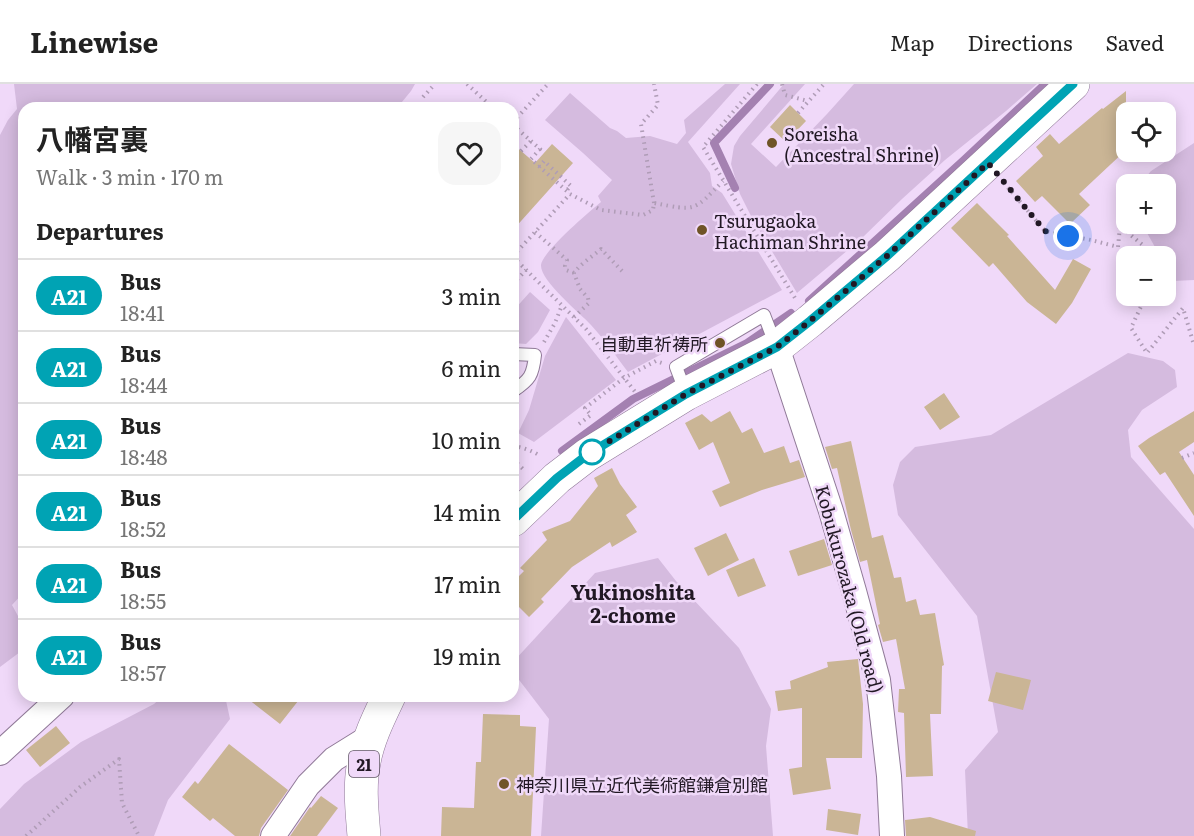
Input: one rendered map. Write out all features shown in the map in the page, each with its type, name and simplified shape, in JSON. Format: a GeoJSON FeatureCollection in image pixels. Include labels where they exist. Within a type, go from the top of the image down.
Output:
{"type":"FeatureCollection","features":[{"type":"Feature","properties":{"kind":"main road"},"geometry":{"type":"LineString","coordinates":[[519,514],[557,478],[680,378],[771,334],[810,321],[887,256],[1073,84]]}},
{"type":"Feature","properties":{"kind":"main road","name":"21"},"geometry":{"type":"LineString","coordinates":[[364,836],[361,799],[364,762],[371,736],[385,702]]}},
{"type":"Feature","properties":{"kind":"street","name":"Kobukurozaka (Old road)"},"geometry":{"type":"LineString","coordinates":[[771,334],[831,511],[878,680],[889,776],[892,836]]}},
{"type":"Feature","properties":{"kind":"street"},"geometry":{"type":"LineString","coordinates":[[0,753],[55,702]]}},
{"type":"Feature","properties":{"kind":"street"},"geometry":{"type":"LineString","coordinates":[[273,836],[308,785],[334,759],[371,736]]}},
{"type":"Feature","properties":{"kind":"lane"},"geometry":{"type":"LineString","coordinates":[[519,354],[535,355],[533,371],[519,388]]}},
{"type":"Feature","properties":{"kind":"path"},"geometry":{"type":"LineString","coordinates":[[423,97],[435,84]]}},
{"type":"Feature","properties":{"kind":"path"},"geometry":{"type":"LineString","coordinates":[[466,84],[486,102]]}},
{"type":"Feature","properties":{"kind":"path"},"geometry":{"type":"LineString","coordinates":[[519,116],[549,84]]}},
{"type":"Feature","properties":{"kind":"path"},"geometry":{"type":"LineString","coordinates":[[540,149],[531,159],[568,193],[601,210],[644,215],[652,210],[654,203],[641,123],[658,105],[654,84]]}},
{"type":"Feature","properties":{"kind":"path"},"geometry":{"type":"LineString","coordinates":[[757,84],[703,147],[810,321]]}},
{"type":"Feature","properties":{"kind":"path"},"geometry":{"type":"LineString","coordinates":[[782,84],[785,95],[808,101]]}},
{"type":"Feature","properties":{"kind":"path"},"geometry":{"type":"LineString","coordinates":[[798,113],[824,84]]}},
{"type":"Feature","properties":{"kind":"path"},"geometry":{"type":"LineString","coordinates":[[519,130],[544,153]]}},
{"type":"Feature","properties":{"kind":"path"},"geometry":{"type":"LineString","coordinates":[[521,151],[531,141]]}},
{"type":"Feature","properties":{"kind":"path"},"geometry":{"type":"LineString","coordinates":[[988,163],[1045,231],[1116,246]]}},
{"type":"Feature","properties":{"kind":"path"},"geometry":{"type":"LineString","coordinates":[[654,203],[687,209],[694,207],[723,181]]}},
{"type":"Feature","properties":{"kind":"path"},"geometry":{"type":"LineString","coordinates":[[519,250],[568,193]]}},
{"type":"Feature","properties":{"kind":"path"},"geometry":{"type":"LineString","coordinates":[[1118,246],[1120,226],[1144,246]]}},
{"type":"Feature","properties":{"kind":"path"},"geometry":{"type":"LineString","coordinates":[[536,232],[567,260],[566,270],[574,273],[580,289],[588,298],[589,303],[574,317]]}},
{"type":"Feature","properties":{"kind":"path"},"geometry":{"type":"LineString","coordinates":[[574,273],[580,264],[589,260],[601,249],[622,270]]}},
{"type":"Feature","properties":{"kind":"path"},"geometry":{"type":"LineString","coordinates":[[519,262],[586,329],[636,393]]}},
{"type":"Feature","properties":{"kind":"path"},"geometry":{"type":"LineString","coordinates":[[519,278],[526,270]]}},
{"type":"Feature","properties":{"kind":"path"},"geometry":{"type":"LineString","coordinates":[[535,355],[555,323],[562,305]]}},
{"type":"Feature","properties":{"kind":"path"},"geometry":{"type":"LineString","coordinates":[[1141,306],[1131,328],[1148,353],[1183,308],[1194,345]]}},
{"type":"Feature","properties":{"kind":"path"},"geometry":{"type":"LineString","coordinates":[[573,428],[591,415],[585,408],[624,378],[656,361],[680,378]]}},
{"type":"Feature","properties":{"kind":"path"},"geometry":{"type":"LineString","coordinates":[[519,447],[537,454],[546,448]]}},
{"type":"Feature","properties":{"kind":"path"},"geometry":{"type":"LineString","coordinates":[[1182,458],[1194,453]]}},
{"type":"Feature","properties":{"kind":"path"},"geometry":{"type":"LineString","coordinates":[[519,465],[526,471]]}},
{"type":"Feature","properties":{"kind":"path"},"geometry":{"type":"LineString","coordinates":[[26,836],[80,787],[119,759],[122,803],[140,836]]}},
{"type":"Feature","properties":{"kind":"shaded area"},"geometry":{"type":"Polygon","coordinates":[[[14,84],[415,84],[402,102],[18,102],[18,598],[12,605],[18,616],[18,654],[0,667],[0,135],[17,109],[14,84]]]}},
{"type":"Feature","properties":{"kind":"shaded area"},"geometry":{"type":"Polygon","coordinates":[[[725,84],[740,84],[688,142],[710,173],[712,186],[722,193],[782,290],[628,372],[596,330],[553,288],[542,272],[543,259],[549,251],[601,202],[598,196],[612,180],[545,120],[570,93],[610,128],[626,138],[650,136],[677,144],[686,133],[684,120],[725,84]]]}},
{"type":"Feature","properties":{"kind":"shaded area"},"geometry":{"type":"Polygon","coordinates":[[[784,84],[805,84],[751,144],[776,167],[854,84],[1037,84],[945,160],[861,239],[797,293],[752,218],[740,194],[731,164],[734,146],[740,136],[784,84]]]}},
{"type":"Feature","properties":{"kind":"shaded area"},"geometry":{"type":"Polygon","coordinates":[[[1194,143],[1194,280],[1176,281],[1176,246],[1154,246],[1148,234],[1176,234],[1176,174],[1148,174],[1165,162],[1176,162],[1176,155],[1194,143]]]}},
{"type":"Feature","properties":{"kind":"shaded area"},"geometry":{"type":"Polygon","coordinates":[[[530,292],[550,310],[538,332],[526,344],[519,343],[519,304],[530,292]]]}},
{"type":"Feature","properties":{"kind":"shaded area"},"geometry":{"type":"Polygon","coordinates":[[[566,317],[616,380],[534,442],[519,434],[519,431],[529,410],[545,356],[566,317]]]}},
{"type":"Feature","properties":{"kind":"shaded area"},"geometry":{"type":"Polygon","coordinates":[[[1128,353],[1163,361],[1175,370],[1177,387],[1142,410],[1128,430],[1131,457],[1194,529],[1194,836],[968,836],[965,770],[998,732],[977,616],[898,515],[893,485],[900,462],[915,447],[991,435],[1128,353]]]}},
{"type":"Feature","properties":{"kind":"shaded area"},"geometry":{"type":"Polygon","coordinates":[[[658,558],[676,581],[739,648],[771,709],[766,746],[773,836],[541,836],[549,719],[519,680],[519,655],[595,573],[658,558]]]}},
{"type":"Feature","properties":{"kind":"shaded area"},"geometry":{"type":"Polygon","coordinates":[[[156,702],[226,702],[230,719],[168,800],[154,836],[0,836],[0,809],[24,784],[81,742],[156,702]]]}},
{"type":"Feature","properties":{"kind":"building"},"geometry":{"type":"Polygon","coordinates":[[[1126,91],[1126,102],[1116,102],[1116,159],[1079,194],[1090,205],[1070,224],[1042,196],[1035,202],[1016,181],[1043,156],[1036,147],[1050,134],[1059,144],[1126,91]]]}},
{"type":"Feature","properties":{"kind":"building"},"geometry":{"type":"Polygon","coordinates":[[[790,105],[806,121],[786,142],[770,127],[790,105]]]}},
{"type":"Feature","properties":{"kind":"building"},"geometry":{"type":"Polygon","coordinates":[[[552,144],[573,163],[519,223],[519,149],[535,163],[552,144]]]}},
{"type":"Feature","properties":{"kind":"building"},"geometry":{"type":"Polygon","coordinates":[[[977,203],[1009,235],[1007,236],[1055,290],[1073,259],[1091,269],[1072,303],[1056,324],[1027,302],[993,263],[989,267],[951,228],[977,203]]]}},
{"type":"Feature","properties":{"kind":"building"},"geometry":{"type":"Polygon","coordinates":[[[944,393],[960,417],[940,430],[924,407],[944,393]]]}},
{"type":"Feature","properties":{"kind":"building"},"geometry":{"type":"Polygon","coordinates":[[[730,411],[742,433],[752,428],[764,453],[784,446],[790,463],[799,460],[805,477],[762,490],[720,507],[712,491],[730,483],[713,442],[699,450],[685,423],[702,414],[711,422],[730,411]]]}},
{"type":"Feature","properties":{"kind":"building"},"geometry":{"type":"Polygon","coordinates":[[[1194,411],[1194,442],[1179,452],[1194,475],[1194,516],[1165,472],[1160,475],[1138,446],[1194,411]]]}},
{"type":"Feature","properties":{"kind":"building"},"geometry":{"type":"Polygon","coordinates":[[[851,441],[872,538],[883,535],[894,578],[901,577],[906,602],[916,599],[920,615],[935,613],[944,665],[942,666],[941,714],[930,714],[933,776],[906,777],[904,713],[898,712],[899,689],[905,689],[896,639],[883,642],[867,560],[860,562],[837,468],[832,469],[825,447],[851,441]]]}},
{"type":"Feature","properties":{"kind":"building"},"geometry":{"type":"Polygon","coordinates":[[[612,468],[620,484],[637,507],[626,515],[637,532],[612,547],[610,542],[572,567],[541,599],[544,602],[529,617],[519,607],[519,576],[524,571],[520,568],[547,540],[542,532],[570,521],[598,486],[594,478],[612,468]]]}},
{"type":"Feature","properties":{"kind":"building"},"geometry":{"type":"Polygon","coordinates":[[[726,533],[739,560],[708,576],[694,548],[726,533]]]}},
{"type":"Feature","properties":{"kind":"building"},"geometry":{"type":"Polygon","coordinates":[[[824,539],[832,565],[798,576],[789,551],[824,539]]]}},
{"type":"Feature","properties":{"kind":"building"},"geometry":{"type":"Polygon","coordinates":[[[754,558],[766,586],[738,597],[726,570],[754,558]]]}},
{"type":"Feature","properties":{"kind":"building"},"geometry":{"type":"Polygon","coordinates":[[[858,659],[863,704],[862,758],[826,758],[831,789],[793,795],[789,769],[802,767],[802,708],[778,711],[775,691],[791,689],[790,681],[828,667],[827,662],[858,659]]]}},
{"type":"Feature","properties":{"kind":"building"},"geometry":{"type":"Polygon","coordinates":[[[996,672],[1031,680],[1023,710],[988,701],[996,672]]]}},
{"type":"Feature","properties":{"kind":"building"},"geometry":{"type":"Polygon","coordinates":[[[252,702],[297,702],[280,724],[252,702]]]}},
{"type":"Feature","properties":{"kind":"building","name":"神奈川県立近代美術館鎌倉別館"},"geometry":{"type":"Polygon","coordinates":[[[483,714],[520,715],[520,726],[536,727],[531,836],[441,836],[442,807],[474,808],[476,762],[481,762],[483,714]]]}},
{"type":"Feature","properties":{"kind":"building"},"geometry":{"type":"Polygon","coordinates":[[[56,726],[70,743],[40,767],[26,750],[56,726]]]}},
{"type":"Feature","properties":{"kind":"building"},"geometry":{"type":"Polygon","coordinates":[[[229,744],[288,790],[261,828],[259,836],[235,836],[213,818],[210,821],[182,797],[195,781],[198,784],[229,744]]]}},
{"type":"Feature","properties":{"kind":"building"},"geometry":{"type":"Polygon","coordinates":[[[321,796],[338,808],[317,836],[290,836],[310,807],[321,796]]]}},
{"type":"Feature","properties":{"kind":"building"},"geometry":{"type":"Polygon","coordinates":[[[828,809],[861,814],[858,835],[826,830],[828,809]]]}},
{"type":"Feature","properties":{"kind":"building"},"geometry":{"type":"Polygon","coordinates":[[[930,817],[976,831],[975,836],[906,836],[905,820],[930,817]]]}},
{"type":"Feature","properties":{"kind":"waterway"},"geometry":{"type":"LineString","coordinates":[[735,188],[714,143],[770,84]]}},
{"type":"Feature","properties":{"kind":"waterway"},"geometry":{"type":"LineString","coordinates":[[809,301],[1045,84]]}},
{"type":"Feature","properties":{"kind":"waterway"},"geometry":{"type":"LineString","coordinates":[[562,451],[633,399],[747,343],[791,313]]}},
{"type":"Feature","properties":{"kind":"bus line","name":"A21"},"geometry":{"type":"LineString","coordinates":[[519,514],[557,478],[587,455],[686,394],[777,347],[887,256],[1073,84]]}},
{"type":"Feature","properties":{"kind":"place","name":"Soreisha (Ancestral Shrine)"},"geometry":{"type":"Point","coordinates":[772,143]}},
{"type":"Feature","properties":{"kind":"place","name":"Tsurugaoka Hachiman Shrine"},"geometry":{"type":"Point","coordinates":[702,230]}},
{"type":"Feature","properties":{"kind":"place","name":"自動車祈祷所"},"geometry":{"type":"Point","coordinates":[720,343]}},
{"type":"Feature","properties":{"kind":"place","name":"神奈川県立近代美術館鎌倉別館"},"geometry":{"type":"Point","coordinates":[504,784]}},
{"type":"Feature","properties":{"kind":"district","name":"Yukinoshita 2-chome"},"geometry":{"type":"Point","coordinates":[633,602]}},
{"type":"Feature","properties":{"kind":"route"},"geometry":{"type":"LineString","coordinates":[[592,452],[587,455],[686,394],[777,347],[853,286],[988,163],[1045,231],[1068,236]]}}]}
